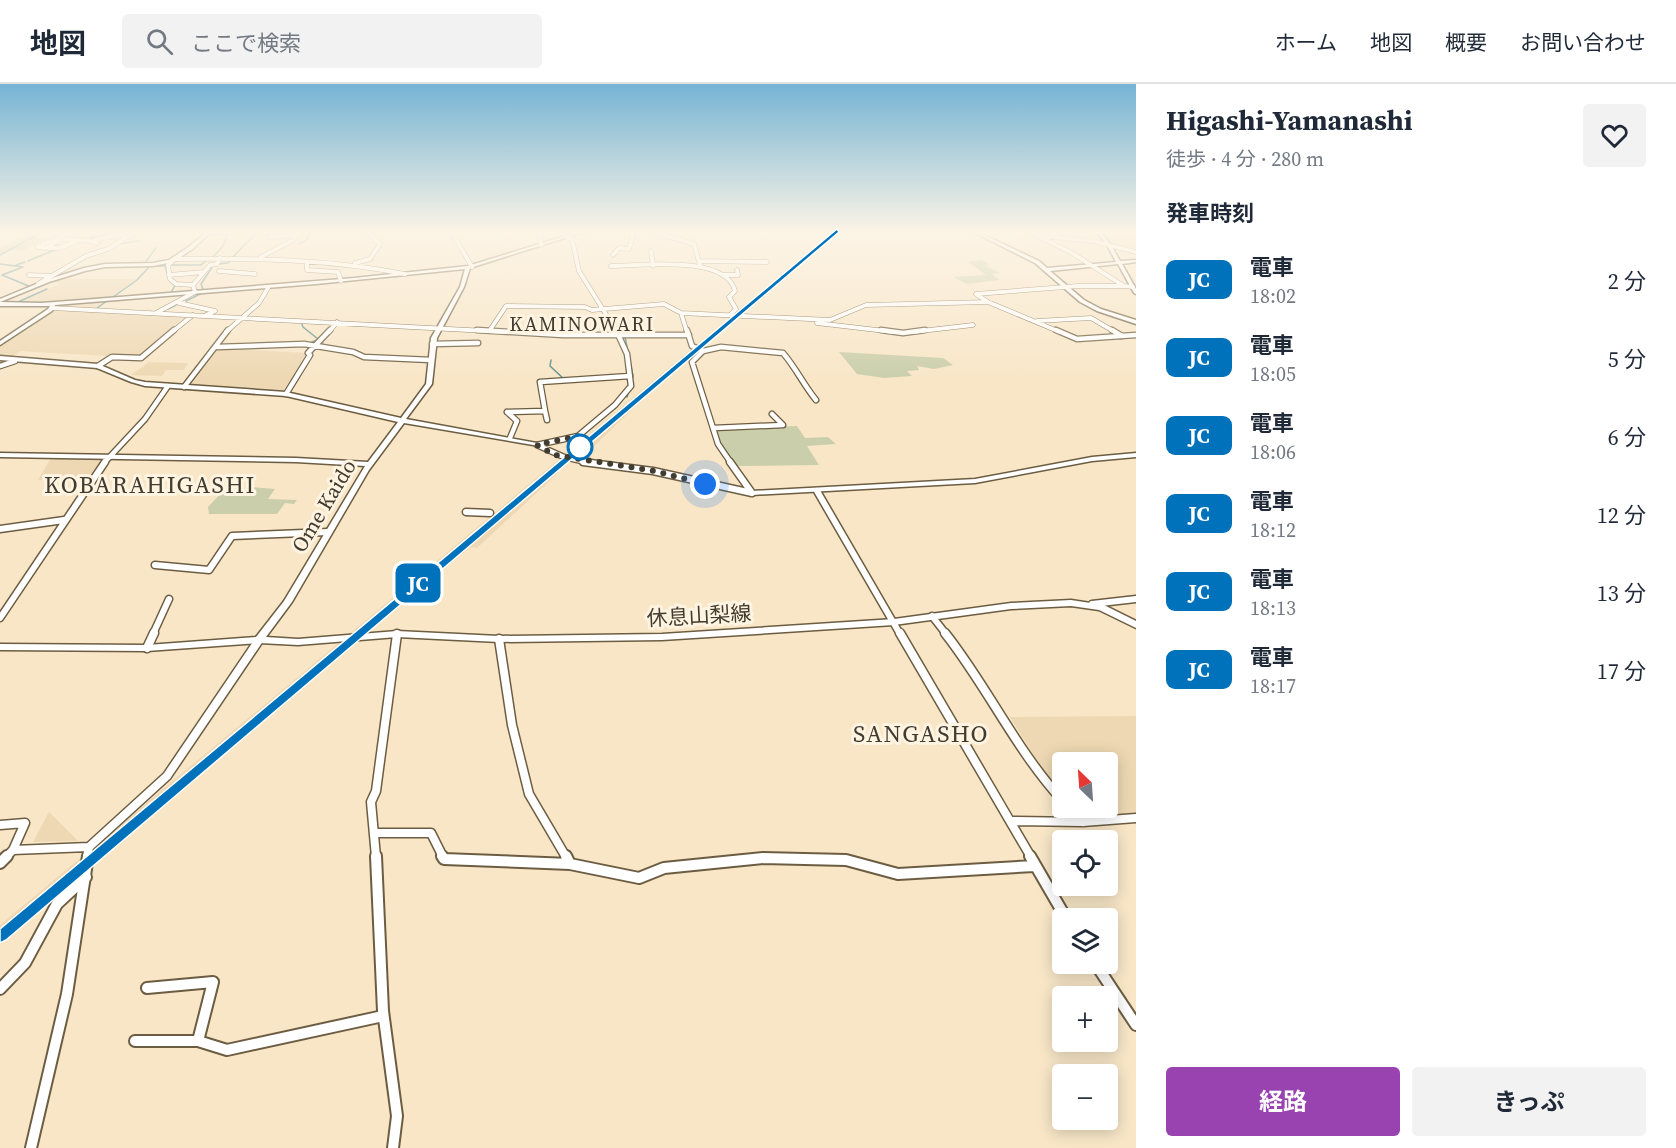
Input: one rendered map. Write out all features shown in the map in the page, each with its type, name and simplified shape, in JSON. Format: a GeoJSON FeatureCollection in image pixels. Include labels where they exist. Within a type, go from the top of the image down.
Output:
{"type":"FeatureCollection","features":[{"type":"Feature","properties":{"kind":"street"},"geometry":{"type":"LineString","coordinates":[[0,302],[44,281]]}},
{"type":"Feature","properties":{"kind":"street"},"geometry":{"type":"LineString","coordinates":[[38,284],[49,281]]}},
{"type":"Feature","properties":{"kind":"street"},"geometry":{"type":"LineString","coordinates":[[173,281],[176,284],[193,285]]}},
{"type":"Feature","properties":{"kind":"street"},"geometry":{"type":"LineString","coordinates":[[193,285],[197,281]]}},
{"type":"Feature","properties":{"kind":"street"},"geometry":{"type":"LineString","coordinates":[[0,343],[53,306],[335,281]]}},
{"type":"Feature","properties":{"kind":"street","name":"Ome Kaido"},"geometry":{"type":"LineString","coordinates":[[259,640],[288,602],[370,464],[429,384],[432,344],[464,281]]}},
{"type":"Feature","properties":{"kind":"street"},"geometry":{"type":"LineString","coordinates":[[537,445],[578,436],[629,390],[630,376],[620,335],[585,281]]}},
{"type":"Feature","properties":{"kind":"street"},"geometry":{"type":"LineString","coordinates":[[730,281],[735,289],[729,297],[736,309],[730,315]]}},
{"type":"Feature","properties":{"kind":"street"},"geometry":{"type":"LineString","coordinates":[[1058,281],[1090,306],[1136,322]]}},
{"type":"Feature","properties":{"kind":"street"},"geometry":{"type":"LineString","coordinates":[[1116,281],[1124,286]]}},
{"type":"Feature","properties":{"kind":"street"},"geometry":{"type":"LineString","coordinates":[[193,285],[195,292]]}},
{"type":"Feature","properties":{"kind":"street"},"geometry":{"type":"LineString","coordinates":[[1136,293],[1134,286],[1064,286],[976,294],[988,302],[1077,339],[1136,335]]}},
{"type":"Feature","properties":{"kind":"street"},"geometry":{"type":"LineString","coordinates":[[184,387],[217,347],[225,333],[259,303],[268,288]]}},
{"type":"Feature","properties":{"kind":"street"},"geometry":{"type":"LineString","coordinates":[[156,313],[195,292]]}},
{"type":"Feature","properties":{"kind":"street"},"geometry":{"type":"LineString","coordinates":[[0,302],[241,318],[563,335],[689,335]]}},
{"type":"Feature","properties":{"kind":"street"},"geometry":{"type":"LineString","coordinates":[[490,330],[506,306],[605,309],[664,304],[681,313],[834,320],[848,312],[861,310],[866,305],[988,302]]}},
{"type":"Feature","properties":{"kind":"street"},"geometry":{"type":"LineString","coordinates":[[176,303],[214,310],[205,315]]}},
{"type":"Feature","properties":{"kind":"street"},"geometry":{"type":"LineString","coordinates":[[290,319],[298,311]]}},
{"type":"Feature","properties":{"kind":"street"},"geometry":{"type":"LineString","coordinates":[[681,313],[692,346],[703,351]]}},
{"type":"Feature","properties":{"kind":"street"},"geometry":{"type":"LineString","coordinates":[[98,366],[112,357],[141,358],[192,315]]}},
{"type":"Feature","properties":{"kind":"street"},"geometry":{"type":"LineString","coordinates":[[803,318],[827,325],[903,333],[973,324]]}},
{"type":"Feature","properties":{"kind":"street"},"geometry":{"type":"LineString","coordinates":[[1034,322],[1091,318],[1122,336]]}},
{"type":"Feature","properties":{"kind":"street"},"geometry":{"type":"LineString","coordinates":[[286,394],[310,355],[308,353],[311,344],[320,340],[338,322]]}},
{"type":"Feature","properties":{"kind":"street"},"geometry":{"type":"LineString","coordinates":[[432,344],[478,343]]}},
{"type":"Feature","properties":{"kind":"street"},"geometry":{"type":"LineString","coordinates":[[217,347],[311,344],[353,351],[364,357],[430,360]]}},
{"type":"Feature","properties":{"kind":"street"},"geometry":{"type":"LineString","coordinates":[[752,493],[724,455],[692,362],[703,351],[720,347],[783,353],[796,368],[800,380],[816,400]]}},
{"type":"Feature","properties":{"kind":"street"},"geometry":{"type":"LineString","coordinates":[[0,358],[98,366],[111,370],[128,381],[286,394],[402,421],[510,438],[537,445],[550,454],[574,460],[655,471],[729,490],[752,493],[975,481],[1106,457],[1136,455]]}},
{"type":"Feature","properties":{"kind":"street"},"geometry":{"type":"LineString","coordinates":[[0,366],[15,361]]}},
{"type":"Feature","properties":{"kind":"street"},"geometry":{"type":"LineString","coordinates":[[547,420],[540,382],[630,376]]}},
{"type":"Feature","properties":{"kind":"street"},"geometry":{"type":"LineString","coordinates":[[0,618],[108,457],[145,419],[168,386]]}},
{"type":"Feature","properties":{"kind":"street"},"geometry":{"type":"LineString","coordinates":[[510,438],[517,421],[507,412],[545,411]]}},
{"type":"Feature","properties":{"kind":"street"},"geometry":{"type":"LineString","coordinates":[[714,428],[783,425],[772,414]]}},
{"type":"Feature","properties":{"kind":"street"},"geometry":{"type":"LineString","coordinates":[[0,455],[370,464]]}},
{"type":"Feature","properties":{"kind":"street"},"geometry":{"type":"LineString","coordinates":[[817,491],[1060,908]]}},
{"type":"Feature","properties":{"kind":"street"},"geometry":{"type":"LineString","coordinates":[[466,512],[490,513]]}},
{"type":"Feature","properties":{"kind":"street"},"geometry":{"type":"LineString","coordinates":[[0,529],[64,520]]}},
{"type":"Feature","properties":{"kind":"street"},"geometry":{"type":"LineString","coordinates":[[155,566],[209,570],[232,536],[328,532]]}},
{"type":"Feature","properties":{"kind":"street"},"geometry":{"type":"LineString","coordinates":[[147,648],[169,599]]}},
{"type":"Feature","properties":{"kind":"street"},"geometry":{"type":"LineString","coordinates":[[1092,604],[1136,599]]}},
{"type":"Feature","properties":{"kind":"street","name":"休息山梨線"},"geometry":{"type":"LineString","coordinates":[[259,640],[298,642],[397,634],[500,639],[662,637],[894,622],[1030,605],[1092,604],[1136,625]]}},
{"type":"Feature","properties":{"kind":"street"},"geometry":{"type":"LineString","coordinates":[[932,616],[968,662],[1043,779],[1052,789]]}},
{"type":"Feature","properties":{"kind":"street"},"geometry":{"type":"LineString","coordinates":[[393,1148],[397,1116],[383,1016],[375,833],[370,802],[376,791],[397,634]]}},
{"type":"Feature","properties":{"kind":"street"},"geometry":{"type":"LineString","coordinates":[[500,639],[516,742],[529,794],[534,806],[546,819],[570,864]]}},
{"type":"Feature","properties":{"kind":"street"},"geometry":{"type":"LineString","coordinates":[[0,647],[147,648],[259,640]]}},
{"type":"Feature","properties":{"kind":"street"},"geometry":{"type":"LineString","coordinates":[[13,850],[89,848],[167,776],[259,640]]}},
{"type":"Feature","properties":{"kind":"street"},"geometry":{"type":"LineString","coordinates":[[1079,818],[1083,822]]}},
{"type":"Feature","properties":{"kind":"street"},"geometry":{"type":"LineString","coordinates":[[1011,821],[1083,822],[1136,819]]}},
{"type":"Feature","properties":{"kind":"street"},"geometry":{"type":"LineString","coordinates":[[0,825],[25,823],[13,850],[0,862]]}},
{"type":"Feature","properties":{"kind":"street"},"geometry":{"type":"LineString","coordinates":[[375,833],[431,832],[444,859],[570,864],[639,878],[664,868],[763,858],[846,860],[898,874],[1034,866]]}},
{"type":"Feature","properties":{"kind":"street"},"geometry":{"type":"LineString","coordinates":[[31,1148],[67,994],[89,848]]}},
{"type":"Feature","properties":{"kind":"street"},"geometry":{"type":"LineString","coordinates":[[0,989],[25,963],[57,904],[86,877]]}},
{"type":"Feature","properties":{"kind":"street"},"geometry":{"type":"LineString","coordinates":[[1102,974],[1136,1025]]}},
{"type":"Feature","properties":{"kind":"street"},"geometry":{"type":"LineString","coordinates":[[147,988],[213,982],[198,1041]]}},
{"type":"Feature","properties":{"kind":"street"},"geometry":{"type":"LineString","coordinates":[[135,1041],[198,1041],[227,1050],[383,1016]]}},
{"type":"Feature","properties":{"kind":"shaded area"},"geometry":{"type":"Polygon","coordinates":[[[52,281],[134,281],[95,309],[193,315],[141,358],[21,351],[7,359],[0,358],[0,343],[53,306],[12,305],[60,284],[52,281]]]}},
{"type":"Feature","properties":{"kind":"shaded area"},"geometry":{"type":"Polygon","coordinates":[[[773,281],[782,281],[650,392],[586,454],[580,452],[556,471],[558,473],[477,548],[472,547],[436,570],[299,691],[16,928],[0,945],[0,925],[773,281]]]}},
{"type":"Feature","properties":{"kind":"shaded area"},"geometry":{"type":"Polygon","coordinates":[[[219,348],[306,353],[308,355],[282,392],[190,386],[219,348]]]}},
{"type":"Feature","properties":{"kind":"shaded area"},"geometry":{"type":"Polygon","coordinates":[[[149,362],[188,363],[184,370],[166,370],[162,376],[131,375],[149,362]]]}},
{"type":"Feature","properties":{"kind":"shaded area"},"geometry":{"type":"Polygon","coordinates":[[[52,456],[108,457],[91,481],[38,480],[52,456]]]}},
{"type":"Feature","properties":{"kind":"shaded area"},"geometry":{"type":"Polygon","coordinates":[[[1136,716],[1136,815],[1118,816],[1118,752],[1052,752],[1052,784],[1010,717],[1136,716]]]}},
{"type":"Feature","properties":{"kind":"shaded area"},"geometry":{"type":"Polygon","coordinates":[[[49,812],[78,841],[33,842],[49,812]]]}},
{"type":"Feature","properties":{"kind":"green space"},"geometry":{"type":"Polygon","coordinates":[[[960,281],[994,281],[967,284],[960,281]]]}},
{"type":"Feature","properties":{"kind":"green space"},"geometry":{"type":"Polygon","coordinates":[[[839,352],[943,358],[953,365],[934,369],[917,366],[919,370],[907,371],[912,376],[884,378],[857,374],[839,352]]]}},
{"type":"Feature","properties":{"kind":"green space"},"geometry":{"type":"Polygon","coordinates":[[[797,426],[805,438],[828,437],[836,444],[807,446],[819,465],[737,466],[720,443],[716,429],[797,426]]]}},
{"type":"Feature","properties":{"kind":"green space"},"geometry":{"type":"Polygon","coordinates":[[[250,487],[275,489],[268,499],[297,500],[294,504],[285,503],[277,514],[209,514],[208,507],[223,491],[246,493],[250,487]]]}},
{"type":"Feature","properties":{"kind":"waterway"},"geometry":{"type":"LineString","coordinates":[[16,281],[31,287]]}},
{"type":"Feature","properties":{"kind":"waterway"},"geometry":{"type":"LineString","coordinates":[[113,297],[136,281]]}},
{"type":"Feature","properties":{"kind":"waterway"},"geometry":{"type":"LineString","coordinates":[[203,281],[201,284],[203,289]]}},
{"type":"Feature","properties":{"kind":"waterway"},"geometry":{"type":"LineString","coordinates":[[171,293],[175,285]]}},
{"type":"Feature","properties":{"kind":"waterway"},"geometry":{"type":"LineString","coordinates":[[21,303],[20,301],[47,289]]}},
{"type":"Feature","properties":{"kind":"waterway"},"geometry":{"type":"LineString","coordinates":[[186,301],[202,293]]}},
{"type":"Feature","properties":{"kind":"waterway"},"geometry":{"type":"LineString","coordinates":[[96,309],[108,300]]}},
{"type":"Feature","properties":{"kind":"waterway"},"geometry":{"type":"LineString","coordinates":[[168,309],[176,305]]}},
{"type":"Feature","properties":{"kind":"waterway"},"geometry":{"type":"LineString","coordinates":[[301,322],[303,327],[318,339]]}},
{"type":"Feature","properties":{"kind":"waterway"},"geometry":{"type":"LineString","coordinates":[[625,337],[633,376],[627,397]]}},
{"type":"Feature","properties":{"kind":"waterway"},"geometry":{"type":"LineString","coordinates":[[307,351],[310,343],[318,339]]}},
{"type":"Feature","properties":{"kind":"waterway"},"geometry":{"type":"LineString","coordinates":[[318,339],[323,343]]}},
{"type":"Feature","properties":{"kind":"waterway"},"geometry":{"type":"LineString","coordinates":[[551,360],[550,366],[565,380]]}},
{"type":"Feature","properties":{"kind":"railway"},"geometry":{"type":"LineString","coordinates":[[561,463],[778,281]]}},
{"type":"Feature","properties":{"kind":"railway"},"geometry":{"type":"LineString","coordinates":[[358,634],[563,462]]}},
{"type":"Feature","properties":{"kind":"railway"},"geometry":{"type":"LineString","coordinates":[[92,857],[360,633]]}},
{"type":"Feature","properties":{"kind":"railway"},"geometry":{"type":"LineString","coordinates":[[0,935],[94,856]]}},
{"type":"Feature","properties":{"kind":"train","name":"JC"},"geometry":{"type":"LineString","coordinates":[[0,935],[778,281]]}},
{"type":"Feature","properties":{"kind":"district","name":"KAMINOWARI"},"geometry":{"type":"Point","coordinates":[582,324]}},
{"type":"Feature","properties":{"kind":"district","name":"KOBARAHIGASHI"},"geometry":{"type":"Point","coordinates":[150,485]}},
{"type":"Feature","properties":{"kind":"district","name":"SANGASHO"},"geometry":{"type":"Point","coordinates":[921,734]}},
{"type":"Feature","properties":{"kind":"route"},"geometry":{"type":"LineString","coordinates":[[580,447],[578,436],[537,445],[550,454],[574,460],[655,471],[705,484]]}}]}
